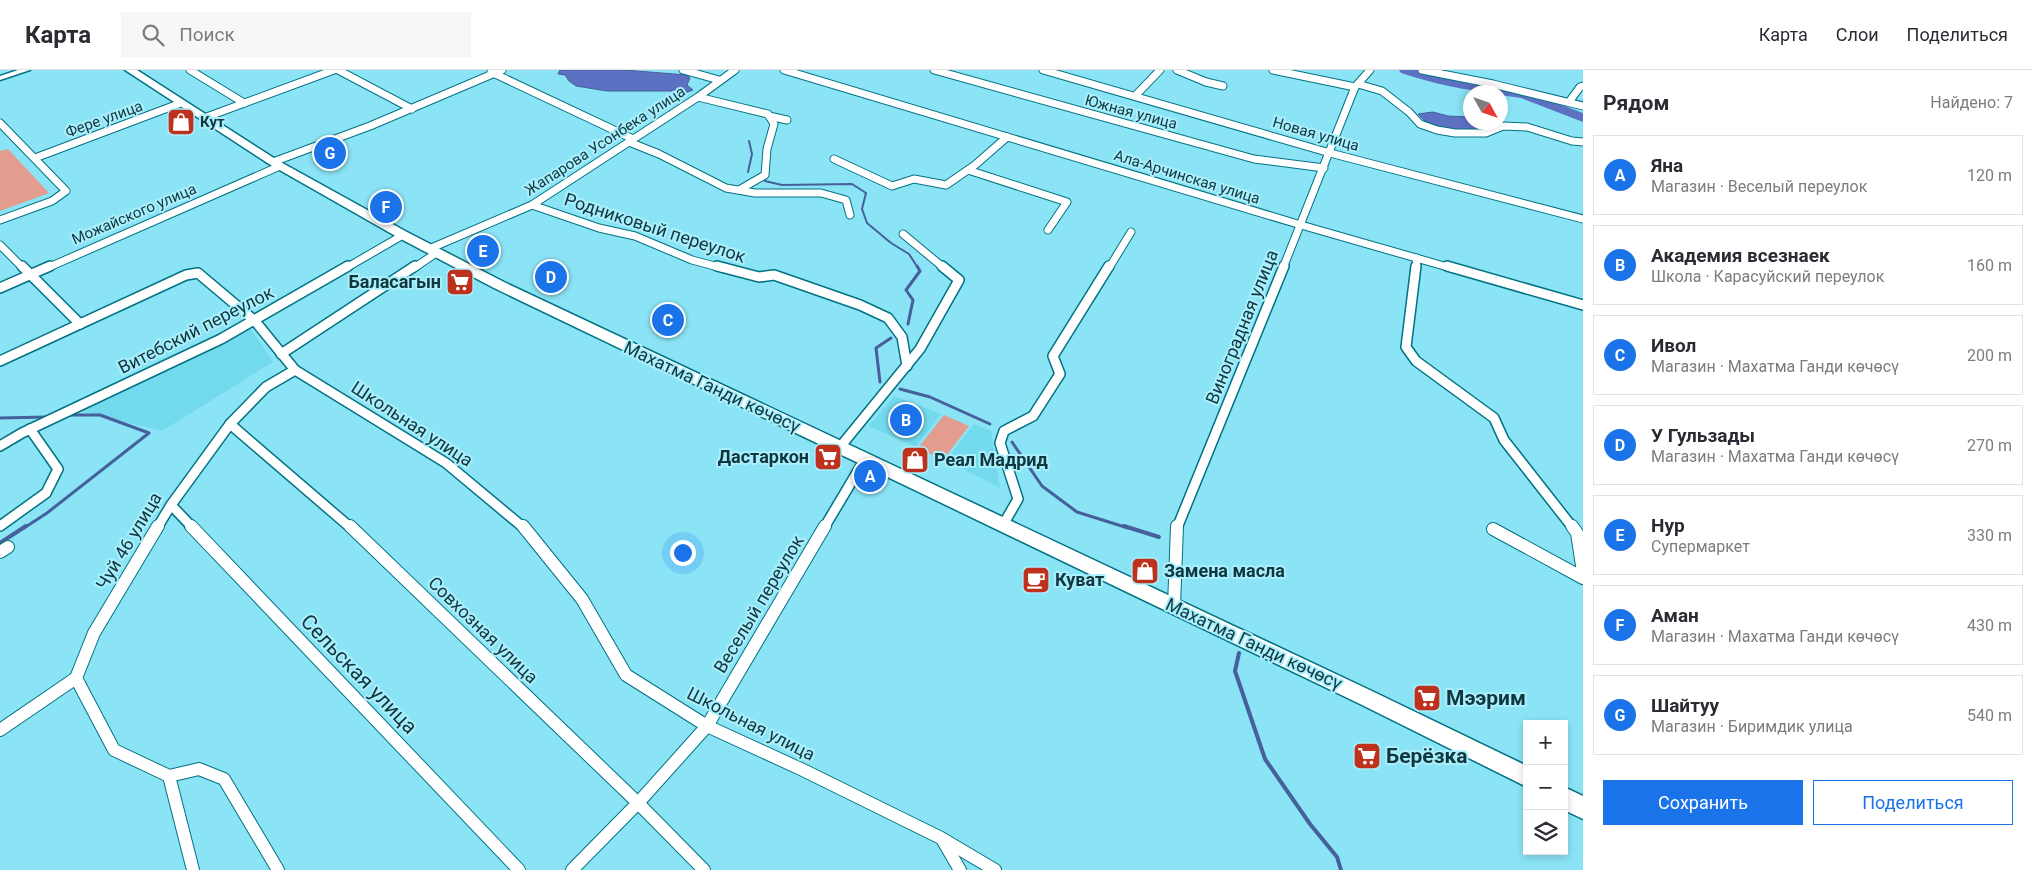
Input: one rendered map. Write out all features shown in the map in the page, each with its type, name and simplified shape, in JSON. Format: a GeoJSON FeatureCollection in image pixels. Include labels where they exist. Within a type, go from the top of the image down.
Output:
{"type":"FeatureCollection","features":[{"type":"Feature","properties":{"kind":"main road","name":"Махатма Ганди көчөсү"},"geometry":{"type":"LineString","coordinates":[[130,70],[276,164],[403,236],[499,285],[1367,698],[1523,775]]}},
{"type":"Feature","properties":{"kind":"main road"},"geometry":{"type":"LineString","coordinates":[[1568,800],[1583,808]]}},
{"type":"Feature","properties":{"kind":"street"},"geometry":{"type":"LineString","coordinates":[[0,78],[26,70]]}},
{"type":"Feature","properties":{"kind":"street"},"geometry":{"type":"LineString","coordinates":[[190,70],[244,103]]}},
{"type":"Feature","properties":{"kind":"street"},"geometry":{"type":"LineString","coordinates":[[204,118],[334,70]]}},
{"type":"Feature","properties":{"kind":"street"},"geometry":{"type":"LineString","coordinates":[[338,70],[412,109]]}},
{"type":"Feature","properties":{"kind":"street"},"geometry":{"type":"LineString","coordinates":[[487,70],[726,188],[755,193],[821,193],[846,200],[850,215]]}},
{"type":"Feature","properties":{"kind":"street","name":"Можайского улица"},"geometry":{"type":"LineString","coordinates":[[0,288],[276,164],[502,70]]}},
{"type":"Feature","properties":{"kind":"street"},"geometry":{"type":"LineString","coordinates":[[683,70],[719,80]]}},
{"type":"Feature","properties":{"kind":"street","name":"Жапарова Усонбека улица"},"geometry":{"type":"LineString","coordinates":[[281,354],[432,251],[532,205],[698,97],[735,70]]}},
{"type":"Feature","properties":{"kind":"street","name":"Ала-Арчинская улица"},"geometry":{"type":"LineString","coordinates":[[784,70],[1302,226],[1583,305]]}},
{"type":"Feature","properties":{"kind":"street","name":"Южная улица"},"geometry":{"type":"LineString","coordinates":[[934,70],[1254,159],[1324,168]]}},
{"type":"Feature","properties":{"kind":"street","name":"Новая улица"},"geometry":{"type":"LineString","coordinates":[[1043,70],[1136,95],[1330,153],[1583,219]]}},
{"type":"Feature","properties":{"kind":"street"},"geometry":{"type":"LineString","coordinates":[[1136,95],[1157,70]]}},
{"type":"Feature","properties":{"kind":"street"},"geometry":{"type":"LineString","coordinates":[[1177,70],[1206,82],[1223,86]]}},
{"type":"Feature","properties":{"kind":"street"},"geometry":{"type":"LineString","coordinates":[[1273,70],[1382,91],[1409,112],[1420,124],[1437,130],[1456,133],[1486,132],[1503,126],[1527,127],[1572,141],[1583,142]]}},
{"type":"Feature","properties":{"kind":"street","name":"Виноградная улица"},"geometry":{"type":"LineString","coordinates":[[1174,606],[1177,525],[1302,226],[1356,86],[1370,70]]}},
{"type":"Feature","properties":{"kind":"street"},"geometry":{"type":"LineString","coordinates":[[1422,70],[1493,84],[1583,106]]}},
{"type":"Feature","properties":{"kind":"street"},"geometry":{"type":"LineString","coordinates":[[1569,102],[1580,87],[1583,86]]}},
{"type":"Feature","properties":{"kind":"street"},"geometry":{"type":"LineString","coordinates":[[698,97],[787,120]]}},
{"type":"Feature","properties":{"kind":"street","name":"Фере улица"},"geometry":{"type":"LineString","coordinates":[[35,158],[181,103]]}},
{"type":"Feature","properties":{"kind":"street"},"geometry":{"type":"LineString","coordinates":[[739,190],[765,175],[765,155],[774,124],[769,116]]}},
{"type":"Feature","properties":{"kind":"street"},"geometry":{"type":"LineString","coordinates":[[0,123],[66,191],[52,201],[0,220]]}},
{"type":"Feature","properties":{"kind":"street"},"geometry":{"type":"LineString","coordinates":[[834,159],[892,186],[914,178],[946,185],[968,170],[1007,137]]}},
{"type":"Feature","properties":{"kind":"street"},"geometry":{"type":"LineString","coordinates":[[968,170],[1067,202],[1048,230]]}},
{"type":"Feature","properties":{"kind":"street","name":"Родниковый переулок"},"geometry":{"type":"LineString","coordinates":[[532,205],[599,228],[635,236],[692,260],[759,278],[774,275],[860,305],[888,318],[902,337],[907,366]]}},
{"type":"Feature","properties":{"kind":"street"},"geometry":{"type":"LineString","coordinates":[[1003,524],[1018,498],[1000,443],[1004,431],[1033,416],[1039,408],[1060,374],[1053,356],[1131,232]]}},
{"type":"Feature","properties":{"kind":"street"},"geometry":{"type":"LineString","coordinates":[[840,447],[920,349],[959,280],[903,234]]}},
{"type":"Feature","properties":{"kind":"street","name":"Витебский переулок"},"geometry":{"type":"LineString","coordinates":[[0,446],[255,321],[403,236]]}},
{"type":"Feature","properties":{"kind":"street"},"geometry":{"type":"LineString","coordinates":[[0,245],[80,324],[0,361]]}},
{"type":"Feature","properties":{"kind":"street"},"geometry":{"type":"LineString","coordinates":[[1417,258],[1406,347],[1416,361],[1442,382],[1473,401],[1494,418],[1504,440],[1580,535],[1583,572]]}},
{"type":"Feature","properties":{"kind":"street","name":"Школьная улица"},"geometry":{"type":"LineString","coordinates":[[80,324],[192,272],[201,275],[255,321],[294,370],[446,462],[526,529],[582,600],[626,675],[707,726],[941,838],[995,870]]}},
{"type":"Feature","properties":{"kind":"street","name":"Чуй 46 улица"},"geometry":{"type":"LineString","coordinates":[[76,678],[94,633],[171,505],[230,424],[266,387],[294,370]]}},
{"type":"Feature","properties":{"kind":"street","name":"Совхозная улица"},"geometry":{"type":"LineString","coordinates":[[230,424],[344,521],[638,803],[704,870]]}},
{"type":"Feature","properties":{"kind":"street"},"geometry":{"type":"LineString","coordinates":[[0,526],[46,493],[58,469],[30,430]]}},
{"type":"Feature","properties":{"kind":"street","name":"Веселый переулок"},"geometry":{"type":"LineString","coordinates":[[572,870],[638,803],[707,726],[865,459]]}},
{"type":"Feature","properties":{"kind":"street","name":"Сельская улица"},"geometry":{"type":"LineString","coordinates":[[171,505],[519,870]]}},
{"type":"Feature","properties":{"kind":"street"},"geometry":{"type":"LineString","coordinates":[[1493,529],[1583,578]]}},
{"type":"Feature","properties":{"kind":"street"},"geometry":{"type":"LineString","coordinates":[[0,730],[76,678],[114,750],[169,776],[199,769],[224,779],[278,870]]}},
{"type":"Feature","properties":{"kind":"street"},"geometry":{"type":"LineString","coordinates":[[169,776],[193,870]]}},
{"type":"Feature","properties":{"kind":"street"},"geometry":{"type":"LineString","coordinates":[[941,838],[960,870]]}},
{"type":"Feature","properties":{"kind":"shaded area"},"geometry":{"type":"Polygon","coordinates":[[[560,70],[624,70],[687,75],[690,78],[687,85],[693,90],[685,93],[671,91],[607,91],[576,86],[565,75],[558,74],[560,70]]]}},
{"type":"Feature","properties":{"kind":"shaded area"},"geometry":{"type":"Polygon","coordinates":[[[1433,112],[1448,116],[1463,117],[1463,130],[1437,126],[1424,120],[1418,114],[1433,112]]]}},
{"type":"Feature","properties":{"kind":"shaded area"},"geometry":{"type":"Polygon","coordinates":[[[8,149],[49,193],[0,211],[0,151],[8,149]]]}},
{"type":"Feature","properties":{"kind":"shaded area"},"geometry":{"type":"Polygon","coordinates":[[[249,326],[273,362],[162,431],[76,410],[249,326]]]}},
{"type":"Feature","properties":{"kind":"shaded area"},"geometry":{"type":"Polygon","coordinates":[[[894,396],[941,414],[916,447],[869,426],[894,396]]]}},
{"type":"Feature","properties":{"kind":"shaded area"},"geometry":{"type":"Polygon","coordinates":[[[944,415],[969,426],[943,460],[918,448],[944,415]]]}},
{"type":"Feature","properties":{"kind":"shaded area"},"geometry":{"type":"Polygon","coordinates":[[[974,424],[991,431],[1000,488],[946,460],[974,424]]]}},
{"type":"Feature","properties":{"kind":"waterway"},"geometry":{"type":"LineString","coordinates":[[1405,70],[1438,81],[1524,95],[1583,118]]}},
{"type":"Feature","properties":{"kind":"waterway"},"geometry":{"type":"LineString","coordinates":[[748,172],[752,154],[749,141]]}},
{"type":"Feature","properties":{"kind":"waterway"},"geometry":{"type":"LineString","coordinates":[[765,181],[782,185],[852,184],[866,193],[862,209],[867,223],[891,243],[909,254],[918,268]]}},
{"type":"Feature","properties":{"kind":"waterway"},"geometry":{"type":"LineString","coordinates":[[908,324],[913,300],[906,290],[920,271],[917,266]]}},
{"type":"Feature","properties":{"kind":"waterway"},"geometry":{"type":"LineString","coordinates":[[880,382],[876,348],[891,338]]}},
{"type":"Feature","properties":{"kind":"waterway"},"geometry":{"type":"LineString","coordinates":[[900,389],[930,397],[990,424]]}},
{"type":"Feature","properties":{"kind":"waterway"},"geometry":{"type":"LineString","coordinates":[[24,528],[47,513],[149,433],[100,415],[71,415]]}},
{"type":"Feature","properties":{"kind":"waterway"},"geometry":{"type":"LineString","coordinates":[[0,418],[47,417]]}},
{"type":"Feature","properties":{"kind":"waterway"},"geometry":{"type":"LineString","coordinates":[[1012,442],[1042,486],[1077,512],[1128,528]]}},
{"type":"Feature","properties":{"kind":"waterway"},"geometry":{"type":"LineString","coordinates":[[0,543],[26,526]]}},
{"type":"Feature","properties":{"kind":"waterway"},"geometry":{"type":"LineString","coordinates":[[1124,526],[1159,537]]}},
{"type":"Feature","properties":{"kind":"waterway"},"geometry":{"type":"LineString","coordinates":[[1239,653],[1235,671],[1265,759],[1310,824],[1337,857],[1341,870]]}},
{"type":"Feature","properties":{"kind":"place","name":"Кут"},"geometry":{"type":"Point","coordinates":[181,122]}},
{"type":"Feature","properties":{"kind":"place","name":"Шайтуу"},"geometry":{"type":"Point","coordinates":[330,153]}},
{"type":"Feature","properties":{"kind":"place","name":"Аман"},"geometry":{"type":"Point","coordinates":[386,207]}},
{"type":"Feature","properties":{"kind":"place","name":"Нур"},"geometry":{"type":"Point","coordinates":[483,251]}},
{"type":"Feature","properties":{"kind":"place","name":"У Гульзады"},"geometry":{"type":"Point","coordinates":[551,277]}},
{"type":"Feature","properties":{"kind":"place","name":"Баласагын"},"geometry":{"type":"Point","coordinates":[460,282]}},
{"type":"Feature","properties":{"kind":"place","name":"Ивол"},"geometry":{"type":"Point","coordinates":[668,320]}},
{"type":"Feature","properties":{"kind":"place","name":"Академия всезнаек"},"geometry":{"type":"Point","coordinates":[906,420]}},
{"type":"Feature","properties":{"kind":"place","name":"Дастаркон"},"geometry":{"type":"Point","coordinates":[828,457]}},
{"type":"Feature","properties":{"kind":"place","name":"Реал Мадрид"},"geometry":{"type":"Point","coordinates":[915,460]}},
{"type":"Feature","properties":{"kind":"place","name":"Яна"},"geometry":{"type":"Point","coordinates":[870,476]}},
{"type":"Feature","properties":{"kind":"place","name":"Замена масла"},"geometry":{"type":"Point","coordinates":[1145,571]}},
{"type":"Feature","properties":{"kind":"place","name":"Куват"},"geometry":{"type":"Point","coordinates":[1036,580]}},
{"type":"Feature","properties":{"kind":"place","name":"Мээрим"},"geometry":{"type":"Point","coordinates":[1427,698]}},
{"type":"Feature","properties":{"kind":"place","name":"Берёзка"},"geometry":{"type":"Point","coordinates":[1367,756]}}]}
